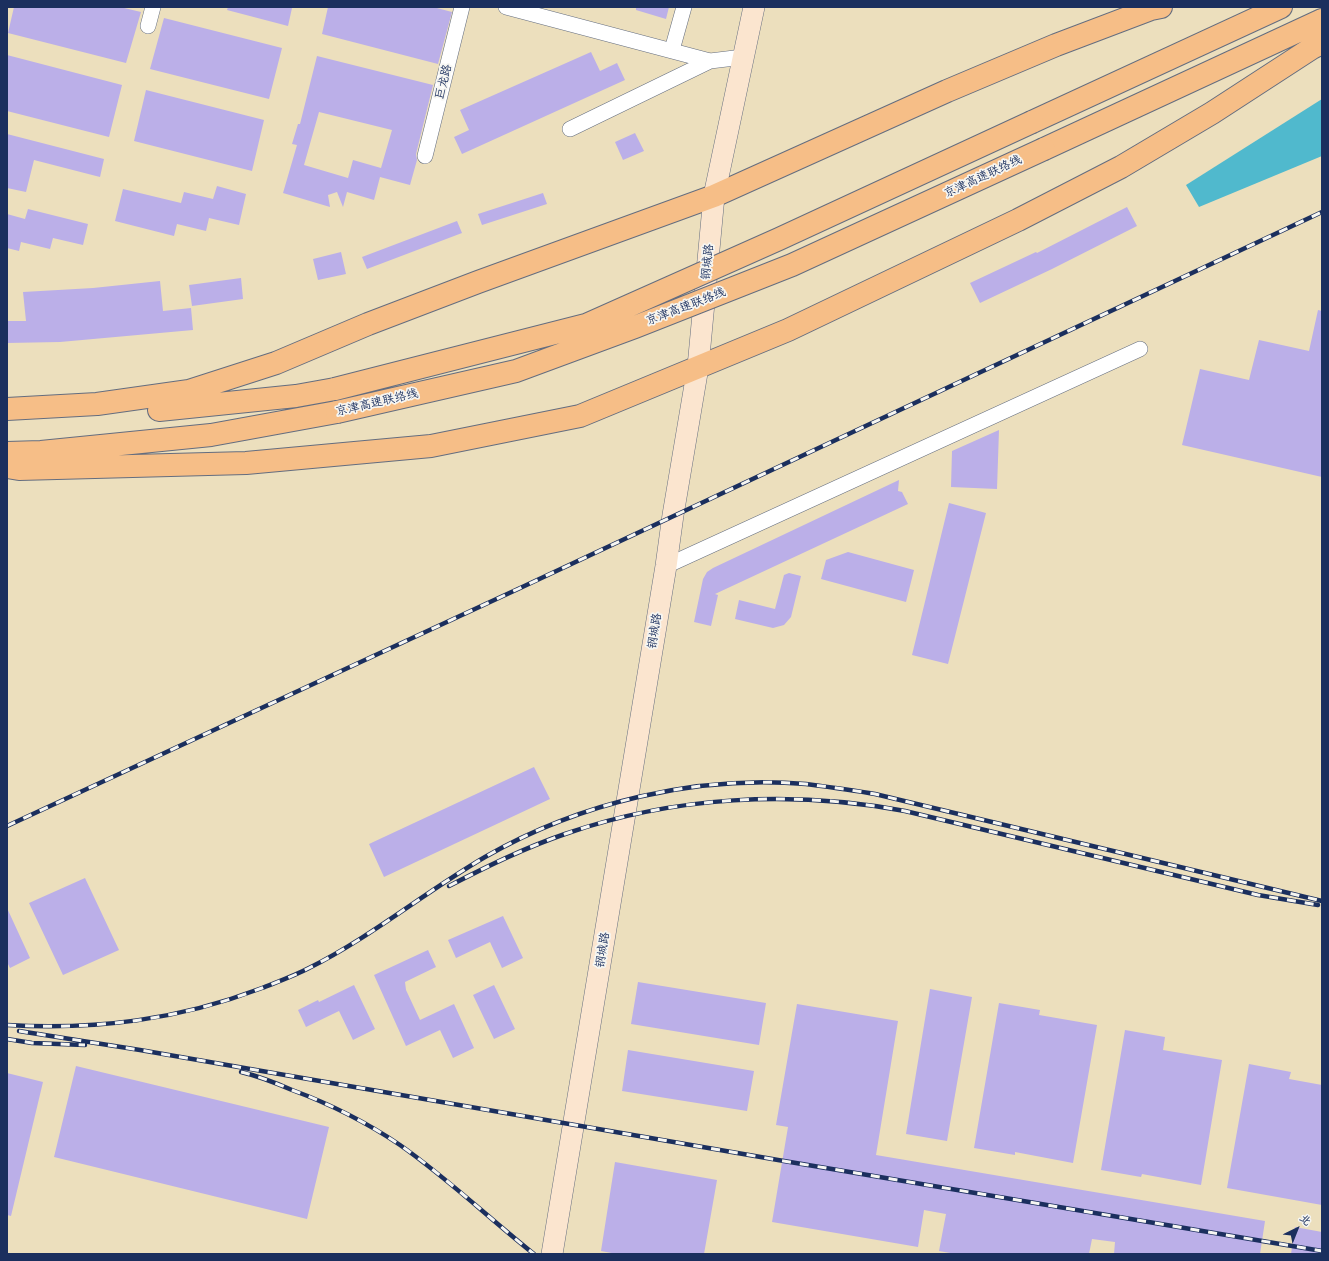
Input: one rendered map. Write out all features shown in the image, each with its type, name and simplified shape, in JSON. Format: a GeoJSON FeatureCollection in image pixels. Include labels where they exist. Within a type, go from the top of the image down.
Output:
{"type":"FeatureCollection","features":[{"type":"Feature","properties":{"kind":"highway"},"geometry":{"type":"LineString","coordinates":[[7,409],[97,404],[189,391],[276,363],[368,324],[478,282],[714,196],[939,95],[1056,45],[1161,7]]}},
{"type":"Feature","properties":{"kind":"highway","name":"京津高速联络线"},"geometry":{"type":"LineString","coordinates":[[7,424],[296,396],[335,389],[586,325],[779,239],[1281,7]]}},
{"type":"Feature","properties":{"kind":"highway","name":"京津高速联络线"},"geometry":{"type":"LineString","coordinates":[[7,453],[40,452],[211,435],[337,412],[516,371],[635,327],[792,265],[1322,20]]}},
{"type":"Feature","properties":{"kind":"highway"},"geometry":{"type":"LineString","coordinates":[[7,467],[19,469],[246,463],[431,446],[580,416],[788,330],[1018,220],[1121,167],[1212,113],[1322,43]]}},
{"type":"Feature","properties":{"kind":"street"},"geometry":{"type":"LineString","coordinates":[[148,26],[153,7]]}},
{"type":"Feature","properties":{"kind":"street","name":"巨龙路"},"geometry":{"type":"LineString","coordinates":[[425,156],[462,7]]}},
{"type":"Feature","properties":{"kind":"street"},"geometry":{"type":"LineString","coordinates":[[506,7],[710,61]]}},
{"type":"Feature","properties":{"kind":"street"},"geometry":{"type":"LineString","coordinates":[[672,50],[684,7]]}},
{"type":"Feature","properties":{"kind":"street","name":"钢城路"},"geometry":{"type":"LineString","coordinates":[[552,1254],[698,367],[714,196],[754,7]]}},
{"type":"Feature","properties":{"kind":"street"},"geometry":{"type":"LineString","coordinates":[[570,129],[710,61],[744,57]]}},
{"type":"Feature","properties":{"kind":"street"},"geometry":{"type":"LineString","coordinates":[[666,566],[1140,349]]}},
{"type":"Feature","properties":{"kind":"water"},"geometry":{"type":"Polygon","coordinates":[[[1322,99],[1322,156],[1199,207],[1186,185],[1322,99]]]}},
{"type":"Feature","properties":{"kind":"building"},"geometry":{"type":"Polygon","coordinates":[[[14,7],[120,7],[141,12],[126,63],[8,33],[14,7]]]}},
{"type":"Feature","properties":{"kind":"building"},"geometry":{"type":"Polygon","coordinates":[[[228,7],[292,8],[288,26],[227,10],[228,7]]]}},
{"type":"Feature","properties":{"kind":"building"},"geometry":{"type":"Polygon","coordinates":[[[328,7],[433,7],[452,12],[438,64],[322,34],[328,7]]]}},
{"type":"Feature","properties":{"kind":"building"},"geometry":{"type":"Polygon","coordinates":[[[636,7],[669,7],[666,19],[636,10],[636,7]]]}},
{"type":"Feature","properties":{"kind":"building"},"geometry":{"type":"Polygon","coordinates":[[[164,18],[282,48],[269,99],[150,69],[164,18]]]}},
{"type":"Feature","properties":{"kind":"building"},"geometry":{"type":"Polygon","coordinates":[[[591,52],[600,71],[617,63],[625,80],[462,154],[454,137],[469,130],[460,110],[591,52]]]}},
{"type":"Feature","properties":{"kind":"building"},"geometry":{"type":"Polygon","coordinates":[[[7,55],[122,85],[109,137],[7,111],[7,55]]]}},
{"type":"Feature","properties":{"kind":"building"},"geometry":{"type":"Polygon","coordinates":[[[317,56],[433,85],[416,154],[417,160],[410,185],[380,177],[374,200],[347,192],[343,207],[337,192],[328,195],[330,207],[283,193],[297,145],[292,144],[298,124],[300,124],[317,56]],[[319,112],[304,165],[348,178],[353,160],[381,168],[392,130],[319,112]]]}},
{"type":"Feature","properties":{"kind":"building"},"geometry":{"type":"Polygon","coordinates":[[[146,90],[264,120],[252,171],[134,141],[146,90]]]}},
{"type":"Feature","properties":{"kind":"building"},"geometry":{"type":"Polygon","coordinates":[[[635,133],[644,151],[623,160],[615,142],[635,133]]]}},
{"type":"Feature","properties":{"kind":"building"},"geometry":{"type":"Polygon","coordinates":[[[7,134],[104,159],[100,177],[34,160],[26,192],[7,188],[7,134]]]}},
{"type":"Feature","properties":{"kind":"building"},"geometry":{"type":"Polygon","coordinates":[[[217,186],[246,194],[239,225],[209,218],[206,231],[177,224],[174,236],[115,221],[123,189],[181,203],[184,192],[213,199],[217,186]]]}},
{"type":"Feature","properties":{"kind":"building"},"geometry":{"type":"Polygon","coordinates":[[[543,193],[547,204],[482,225],[478,214],[543,193]]]}},
{"type":"Feature","properties":{"kind":"building"},"geometry":{"type":"Polygon","coordinates":[[[1127,207],[1137,226],[980,303],[970,283],[1036,252],[1037,253],[1127,207]]]}},
{"type":"Feature","properties":{"kind":"building"},"geometry":{"type":"Polygon","coordinates":[[[28,209],[88,224],[83,245],[53,238],[50,249],[21,242],[19,251],[7,248],[7,214],[25,219],[28,209]]]}},
{"type":"Feature","properties":{"kind":"building"},"geometry":{"type":"Polygon","coordinates":[[[457,221],[462,233],[367,269],[362,257],[457,221]]]}},
{"type":"Feature","properties":{"kind":"building"},"geometry":{"type":"Polygon","coordinates":[[[341,252],[346,274],[318,280],[313,259],[341,252]]]}},
{"type":"Feature","properties":{"kind":"building"},"geometry":{"type":"Polygon","coordinates":[[[241,278],[243,299],[192,306],[189,285],[241,278]]]}},
{"type":"Feature","properties":{"kind":"building"},"geometry":{"type":"Polygon","coordinates":[[[160,281],[163,311],[191,308],[193,330],[60,342],[7,343],[7,321],[26,321],[23,292],[93,288],[160,281]]]}},
{"type":"Feature","properties":{"kind":"building"},"geometry":{"type":"Polygon","coordinates":[[[1318,310],[1322,311],[1322,477],[1182,445],[1200,369],[1249,380],[1259,340],[1309,351],[1318,310]]]}},
{"type":"Feature","properties":{"kind":"building"},"geometry":{"type":"Polygon","coordinates":[[[999,430],[997,489],[951,487],[952,451],[999,430]]]}},
{"type":"Feature","properties":{"kind":"building"},"geometry":{"type":"Polygon","coordinates":[[[899,480],[898,491],[902,492],[908,504],[715,594],[718,595],[711,626],[694,622],[703,579],[707,572],[899,480]]]}},
{"type":"Feature","properties":{"kind":"building"},"geometry":{"type":"Polygon","coordinates":[[[949,503],[986,513],[948,664],[912,655],[949,503]]]}},
{"type":"Feature","properties":{"kind":"building"},"geometry":{"type":"Polygon","coordinates":[[[848,552],[914,570],[906,602],[821,579],[826,560],[848,552]]]}},
{"type":"Feature","properties":{"kind":"building"},"geometry":{"type":"Polygon","coordinates":[[[789,573],[801,576],[791,617],[784,625],[773,628],[735,619],[739,600],[775,609],[784,575],[789,573]]]}},
{"type":"Feature","properties":{"kind":"building"},"geometry":{"type":"Polygon","coordinates":[[[534,767],[550,799],[384,877],[369,844],[534,767]]]}},
{"type":"Feature","properties":{"kind":"building"},"geometry":{"type":"Polygon","coordinates":[[[85,878],[119,950],[63,975],[29,903],[85,878]]]}},
{"type":"Feature","properties":{"kind":"building"},"geometry":{"type":"Polygon","coordinates":[[[7,908],[30,958],[10,968],[7,962],[7,908]]]}},
{"type":"Feature","properties":{"kind":"building"},"geometry":{"type":"Polygon","coordinates":[[[503,916],[523,958],[502,968],[490,942],[456,958],[448,940],[503,916]]]}},
{"type":"Feature","properties":{"kind":"building"},"geometry":{"type":"Polygon","coordinates":[[[428,950],[436,967],[405,982],[406,990],[420,1020],[454,1004],[474,1048],[453,1058],[440,1030],[406,1046],[374,975],[428,950]]]}},
{"type":"Feature","properties":{"kind":"building"},"geometry":{"type":"Polygon","coordinates":[[[638,982],[766,1003],[759,1045],[631,1024],[638,982]]]}},
{"type":"Feature","properties":{"kind":"building"},"geometry":{"type":"Polygon","coordinates":[[[354,985],[375,1029],[353,1040],[339,1011],[306,1027],[298,1010],[318,1000],[319,1002],[354,985]]]}},
{"type":"Feature","properties":{"kind":"building"},"geometry":{"type":"Polygon","coordinates":[[[494,985],[515,1029],[494,1039],[473,995],[494,985]]]}},
{"type":"Feature","properties":{"kind":"building"},"geometry":{"type":"Polygon","coordinates":[[[930,989],[972,997],[947,1141],[906,1134],[930,989]]]}},
{"type":"Feature","properties":{"kind":"building"},"geometry":{"type":"Polygon","coordinates":[[[999,1003],[1040,1010],[1039,1015],[1097,1025],[1073,1163],[1015,1152],[1015,1155],[974,1148],[999,1003]]]}},
{"type":"Feature","properties":{"kind":"building"},"geometry":{"type":"Polygon","coordinates":[[[797,1004],[898,1021],[876,1155],[1265,1221],[1260,1254],[1114,1254],[1115,1242],[1092,1239],[1089,1254],[956,1254],[939,1251],[946,1214],[924,1210],[918,1247],[772,1222],[788,1127],[776,1125],[797,1004]]]}},
{"type":"Feature","properties":{"kind":"building"},"geometry":{"type":"Polygon","coordinates":[[[1125,1030],[1165,1037],[1163,1050],[1222,1060],[1201,1185],[1142,1174],[1141,1177],[1101,1170],[1125,1030]]]}},
{"type":"Feature","properties":{"kind":"building"},"geometry":{"type":"Polygon","coordinates":[[[628,1050],[754,1071],[747,1111],[622,1091],[628,1050]]]}},
{"type":"Feature","properties":{"kind":"building"},"geometry":{"type":"Polygon","coordinates":[[[1249,1064],[1291,1072],[1289,1079],[1322,1085],[1322,1205],[1227,1188],[1249,1064]]]}},
{"type":"Feature","properties":{"kind":"building"},"geometry":{"type":"Polygon","coordinates":[[[76,1066],[329,1127],[307,1219],[54,1157],[76,1066]]]}},
{"type":"Feature","properties":{"kind":"building"},"geometry":{"type":"Polygon","coordinates":[[[7,1073],[43,1082],[11,1216],[7,1215],[7,1073]]]}},
{"type":"Feature","properties":{"kind":"building"},"geometry":{"type":"Polygon","coordinates":[[[615,1162],[717,1180],[704,1254],[617,1254],[601,1251],[615,1162]]]}},
{"type":"Feature","properties":{"kind":"building"},"geometry":{"type":"Polygon","coordinates":[[[1295,1227],[1322,1232],[1322,1254],[1291,1254],[1295,1227]]]}},
{"type":"Feature","properties":{"kind":"railway"},"geometry":{"type":"LineString","coordinates":[[7,826],[518,589],[1322,212]]}},
{"type":"Feature","properties":{"kind":"railway"},"geometry":{"type":"LineString","coordinates":[[7,1025],[73,1026],[105,1024],[168,1015],[231,999],[303,971],[332,956],[485,857],[560,821],[600,807],[640,796],[723,784],[765,782],[806,784],[875,794],[1322,901]]}},
{"type":"Feature","properties":{"kind":"railway"},"geometry":{"type":"LineString","coordinates":[[449,886],[535,845],[606,821],[648,811],[691,804],[734,800],[777,799],[820,800],[862,804],[905,811],[1258,895],[1318,905]]}},
{"type":"Feature","properties":{"kind":"railway"},"geometry":{"type":"LineString","coordinates":[[19,1031],[140,1050],[778,1160],[1322,1251]]}},
{"type":"Feature","properties":{"kind":"railway"},"geometry":{"type":"LineString","coordinates":[[7,1039],[32,1043],[85,1045]]}},
{"type":"Feature","properties":{"kind":"railway"},"geometry":{"type":"LineString","coordinates":[[241,1072],[267,1080],[320,1101],[361,1121],[400,1145],[434,1171],[534,1254]]}}]}
